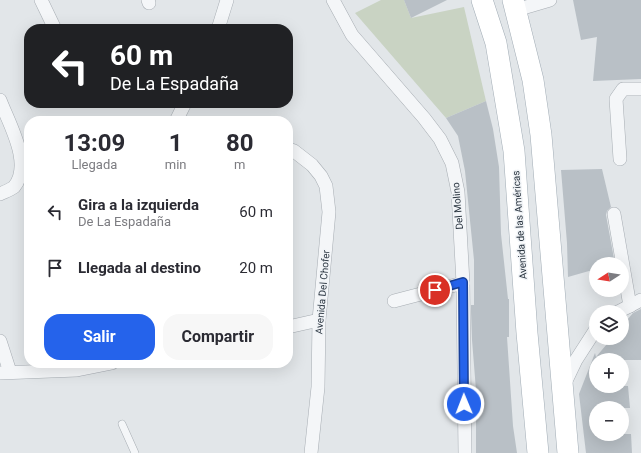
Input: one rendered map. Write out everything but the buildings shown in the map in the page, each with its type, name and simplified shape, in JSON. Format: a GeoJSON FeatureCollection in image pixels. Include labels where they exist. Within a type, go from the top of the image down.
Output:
{"type":"FeatureCollection","features":[{"type":"Feature","properties":{"kind":"main road","name":"Avenida de las Américas"},"geometry":{"type":"LineString","coordinates":[[482,0],[496,42],[514,151],[527,333],[538,453]]}},
{"type":"Feature","properties":{"kind":"main road"},"geometry":{"type":"LineString","coordinates":[[514,5],[533,80],[541,135],[568,453]]}},
{"type":"Feature","properties":{"kind":"street"},"geometry":{"type":"LineString","coordinates":[[41,0],[53,24]]}},
{"type":"Feature","properties":{"kind":"street"},"geometry":{"type":"LineString","coordinates":[[220,24],[227,0]]}},
{"type":"Feature","properties":{"kind":"street","name":"Del Molino"},"geometry":{"type":"LineString","coordinates":[[333,0],[352,36],[424,118],[440,139],[452,163],[458,192],[463,282],[464,453]]}},
{"type":"Feature","properties":{"kind":"street"},"geometry":{"type":"LineString","coordinates":[[514,5],[550,0]]}},
{"type":"Feature","properties":{"kind":"street"},"geometry":{"type":"LineString","coordinates":[[620,159],[616,99],[623,88],[641,89]]}},
{"type":"Feature","properties":{"kind":"street"},"geometry":{"type":"LineString","coordinates":[[0,100],[20,149],[22,164],[18,180],[13,188],[0,194]]}},
{"type":"Feature","properties":{"kind":"street","name":"Avenida Del Chofer"},"geometry":{"type":"LineString","coordinates":[[293,151],[312,165],[321,176],[326,186],[329,212],[319,320],[318,387],[311,453]]}},
{"type":"Feature","properties":{"kind":"street"},"geometry":{"type":"LineString","coordinates":[[614,214],[630,306]]}},
{"type":"Feature","properties":{"kind":"street"},"geometry":{"type":"LineString","coordinates":[[394,301],[463,282]]}},
{"type":"Feature","properties":{"kind":"street"},"geometry":{"type":"LineString","coordinates":[[293,326],[319,320]]}},
{"type":"Feature","properties":{"kind":"street"},"geometry":{"type":"LineString","coordinates":[[562,390],[576,360],[589,340]]}},
{"type":"Feature","properties":{"kind":"street"},"geometry":{"type":"LineString","coordinates":[[0,341],[5,373],[77,370],[87,368]]}},
{"type":"Feature","properties":{"kind":"lane"},"geometry":{"type":"LineString","coordinates":[[122,424],[135,453]]}},
{"type":"Feature","properties":{"kind":"green space"},"geometry":{"type":"Polygon","coordinates":[[[381,0],[404,0],[411,18],[464,7],[486,101],[446,118],[355,13],[381,0]]]}},
{"type":"Feature","properties":{"kind":"route"},"geometry":{"type":"LineString","coordinates":[[435,290],[463,282],[464,404]]}}]}
